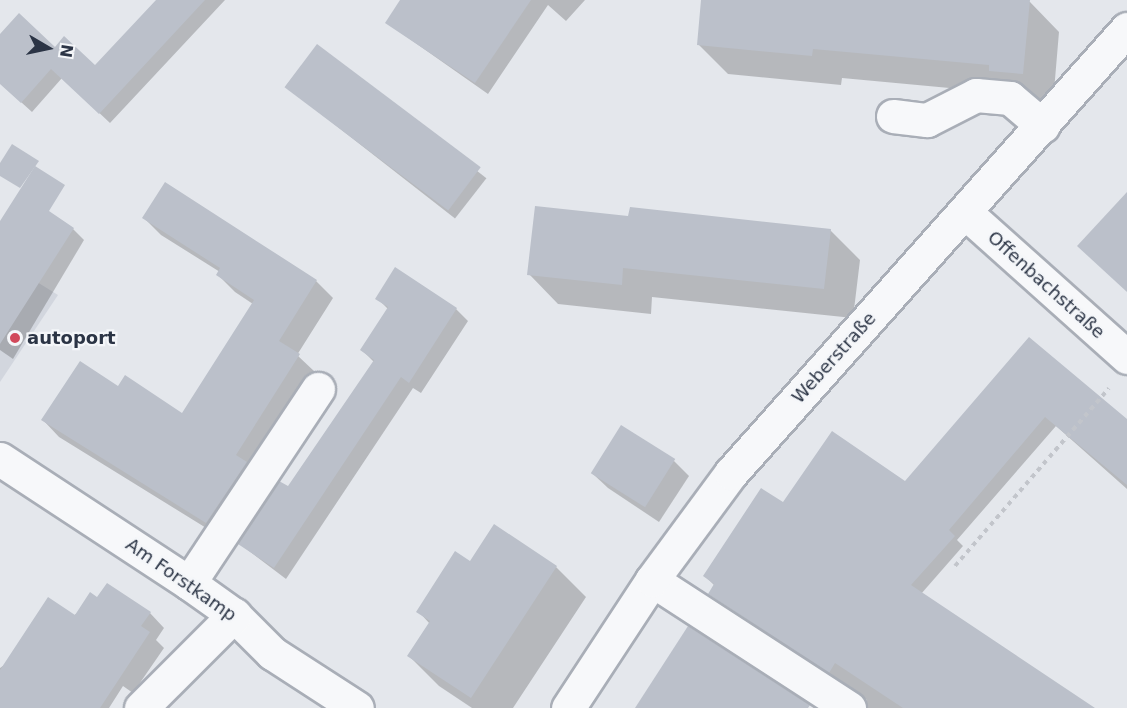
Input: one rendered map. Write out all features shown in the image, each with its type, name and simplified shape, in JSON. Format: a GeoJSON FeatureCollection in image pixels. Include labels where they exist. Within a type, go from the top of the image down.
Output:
{"type":"FeatureCollection","features":[{"type":"Feature","properties":{"kind":"street","name":"Weberstraße"},"geometry":{"type":"LineString","coordinates":[[568,708],[652,580],[731,473],[966,213],[1127,29]]}},
{"type":"Feature","properties":{"kind":"street"},"geometry":{"type":"LineString","coordinates":[[893,116],[927,120],[976,95],[1010,98],[1043,126]]}},
{"type":"Feature","properties":{"kind":"street","name":"Offenbachstraße"},"geometry":{"type":"LineString","coordinates":[[966,213],[1127,357]]}},
{"type":"Feature","properties":{"kind":"street"},"geometry":{"type":"LineString","coordinates":[[189,583],[318,389]]}},
{"type":"Feature","properties":{"kind":"street","name":"Am Forstkamp"},"geometry":{"type":"LineString","coordinates":[[0,459],[189,583],[234,615],[272,652],[357,708]]}},
{"type":"Feature","properties":{"kind":"street"},"geometry":{"type":"LineString","coordinates":[[652,580],[849,708]]}},
{"type":"Feature","properties":{"kind":"street"},"geometry":{"type":"LineString","coordinates":[[141,708],[234,615]]}},
{"type":"Feature","properties":{"kind":"path"},"geometry":{"type":"LineString","coordinates":[[955,566],[1111,385]]}},
{"type":"Feature","properties":{"kind":"shaded area","name":"autoport"},"geometry":{"type":"Polygon","coordinates":[[[0,259],[58,295],[0,382],[0,259]]]}},
{"type":"Feature","properties":{"kind":"building"},"geometry":{"type":"Polygon","coordinates":[[[156,0],[205,0],[99,114],[51,69],[21,103],[0,84],[0,34],[19,13],[55,47],[64,36],[95,65],[156,0]]]}},
{"type":"Feature","properties":{"kind":"building"},"geometry":{"type":"Polygon","coordinates":[[[400,0],[531,0],[475,83],[385,23],[400,0]]]}},
{"type":"Feature","properties":{"kind":"building"},"geometry":{"type":"Polygon","coordinates":[[[701,0],[1030,0],[1023,74],[989,71],[989,65],[813,49],[812,56],[697,45],[701,0]]]}},
{"type":"Feature","properties":{"kind":"building"},"geometry":{"type":"Polygon","coordinates":[[[317,44],[481,167],[448,210],[285,87],[317,44]]]}},
{"type":"Feature","properties":{"kind":"building"},"geometry":{"type":"Polygon","coordinates":[[[12,144],[39,161],[20,188],[0,176],[0,163],[12,144]]]}},
{"type":"Feature","properties":{"kind":"building"},"geometry":{"type":"Polygon","coordinates":[[[35,166],[65,185],[49,211],[74,228],[0,344],[0,221],[35,166]]]}},
{"type":"Feature","properties":{"kind":"building"},"geometry":{"type":"Polygon","coordinates":[[[165,182],[317,280],[279,341],[300,354],[236,455],[247,462],[206,523],[41,420],[80,361],[118,386],[125,375],[182,413],[254,300],[216,275],[220,268],[142,218],[165,182]]]}},
{"type":"Feature","properties":{"kind":"building"},"geometry":{"type":"Polygon","coordinates":[[[1127,192],[1127,292],[1077,246],[1127,192]]]}},
{"type":"Feature","properties":{"kind":"building"},"geometry":{"type":"Polygon","coordinates":[[[535,206],[628,216],[630,207],[831,229],[824,289],[623,268],[622,285],[527,275],[535,206]]]}},
{"type":"Feature","properties":{"kind":"building"},"geometry":{"type":"Polygon","coordinates":[[[395,267],[457,308],[409,383],[401,377],[274,568],[238,544],[279,481],[288,486],[374,360],[360,350],[388,307],[375,299],[395,267]]]}},
{"type":"Feature","properties":{"kind":"building"},"geometry":{"type":"Polygon","coordinates":[[[1029,337],[1127,419],[1127,485],[1045,417],[949,530],[955,536],[911,585],[1095,708],[903,708],[835,663],[829,673],[708,594],[714,584],[703,576],[761,488],[783,502],[832,431],[905,481],[1029,337]]]}},
{"type":"Feature","properties":{"kind":"building"},"geometry":{"type":"Polygon","coordinates":[[[621,425],[675,459],[645,507],[591,473],[621,425]]]}},
{"type":"Feature","properties":{"kind":"building"},"geometry":{"type":"Polygon","coordinates":[[[494,524],[557,566],[471,698],[407,656],[430,621],[416,612],[455,551],[470,561],[494,524]]]}},
{"type":"Feature","properties":{"kind":"building"},"geometry":{"type":"Polygon","coordinates":[[[107,583],[151,612],[141,626],[150,632],[100,708],[0,708],[0,670],[48,597],[75,615],[90,592],[97,597],[107,583]]]}},
{"type":"Feature","properties":{"kind":"building"},"geometry":{"type":"Polygon","coordinates":[[[688,626],[810,705],[808,708],[635,708],[688,626]]]}},
{"type":"Feature","properties":{"kind":"place","name":"autoport"},"geometry":{"type":"Point","coordinates":[15,338]}}]}
